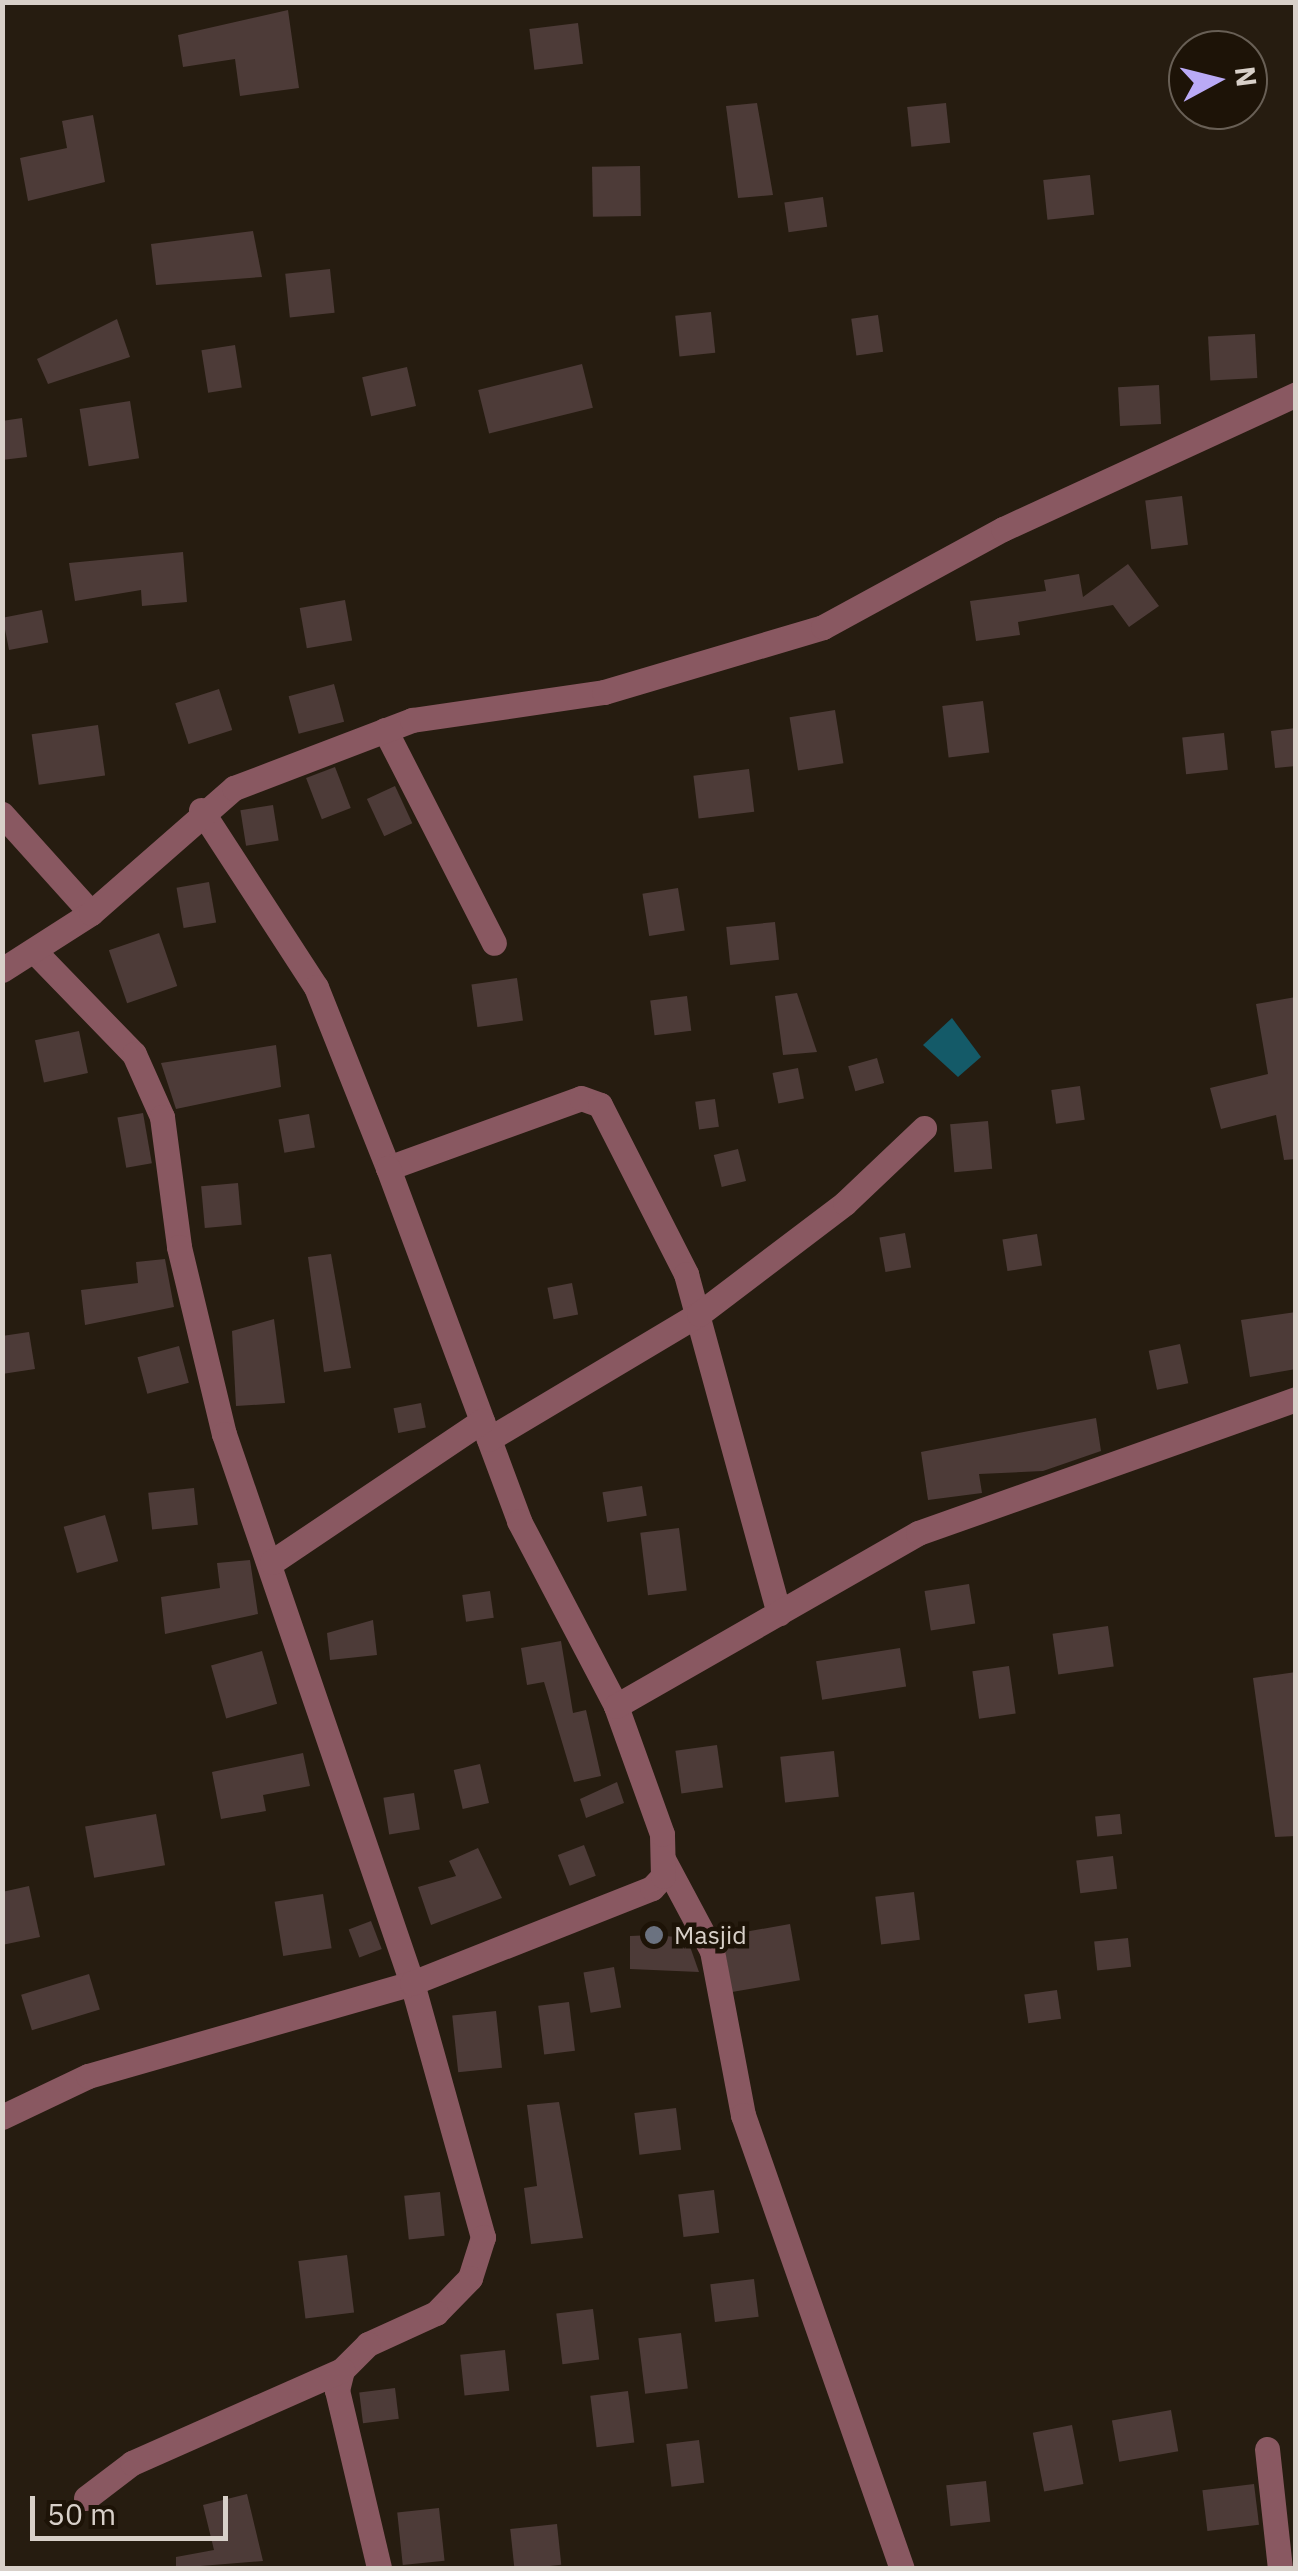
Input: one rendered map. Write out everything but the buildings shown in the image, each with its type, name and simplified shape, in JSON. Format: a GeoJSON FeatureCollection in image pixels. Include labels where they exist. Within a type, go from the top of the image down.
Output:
{"type":"FeatureCollection","features":[{"type":"Feature","properties":{"kind":"street"},"geometry":{"type":"LineString","coordinates":[[2,970],[37,954],[91,914],[201,810],[295,760],[385,730],[661,678],[823,627],[1003,529],[1296,394]]}},
{"type":"Feature","properties":{"kind":"street"},"geometry":{"type":"LineString","coordinates":[[385,730],[494,943]]}},
{"type":"Feature","properties":{"kind":"street"},"geometry":{"type":"LineString","coordinates":[[201,810],[316,987],[519,1521],[616,1706],[664,1861],[712,1952],[743,2115],[902,2568]]}},
{"type":"Feature","properties":{"kind":"street"},"geometry":{"type":"LineString","coordinates":[[2,814],[91,914]]}},
{"type":"Feature","properties":{"kind":"street"},"geometry":{"type":"LineString","coordinates":[[37,954],[134,1054],[162,1117],[179,1247],[224,1434],[272,1562],[412,1982],[483,2237],[470,2278],[436,2313],[368,2344],[342,2370],[132,2463],[86,2498]]}},
{"type":"Feature","properties":{"kind":"street"},"geometry":{"type":"LineString","coordinates":[[388,1168],[581,1098],[600,1105],[699,1314],[779,1613]]}},
{"type":"Feature","properties":{"kind":"street"},"geometry":{"type":"LineString","coordinates":[[272,1562],[486,1430],[699,1314],[845,1203],[924,1128]]}},
{"type":"Feature","properties":{"kind":"street"},"geometry":{"type":"LineString","coordinates":[[616,1706],[918,1533],[1296,1399]]}},
{"type":"Feature","properties":{"kind":"street"},"geometry":{"type":"LineString","coordinates":[[2,2117],[88,2076],[412,1982],[652,1888],[664,1861]]}},
{"type":"Feature","properties":{"kind":"street"},"geometry":{"type":"LineString","coordinates":[[342,2370],[336,2390],[379,2568]]}},
{"type":"Feature","properties":{"kind":"street"},"geometry":{"type":"LineString","coordinates":[[1266,2449],[1280,2568]]}},
{"type":"Feature","properties":{"kind":"water"},"geometry":{"type":"Polygon","coordinates":[[[952,1018],[981,1057],[958,1077],[923,1045],[952,1018]]]}},
{"type":"Feature","properties":{"kind":"place","name":"Masjid"},"geometry":{"type":"Point","coordinates":[654,1935]}}]}
